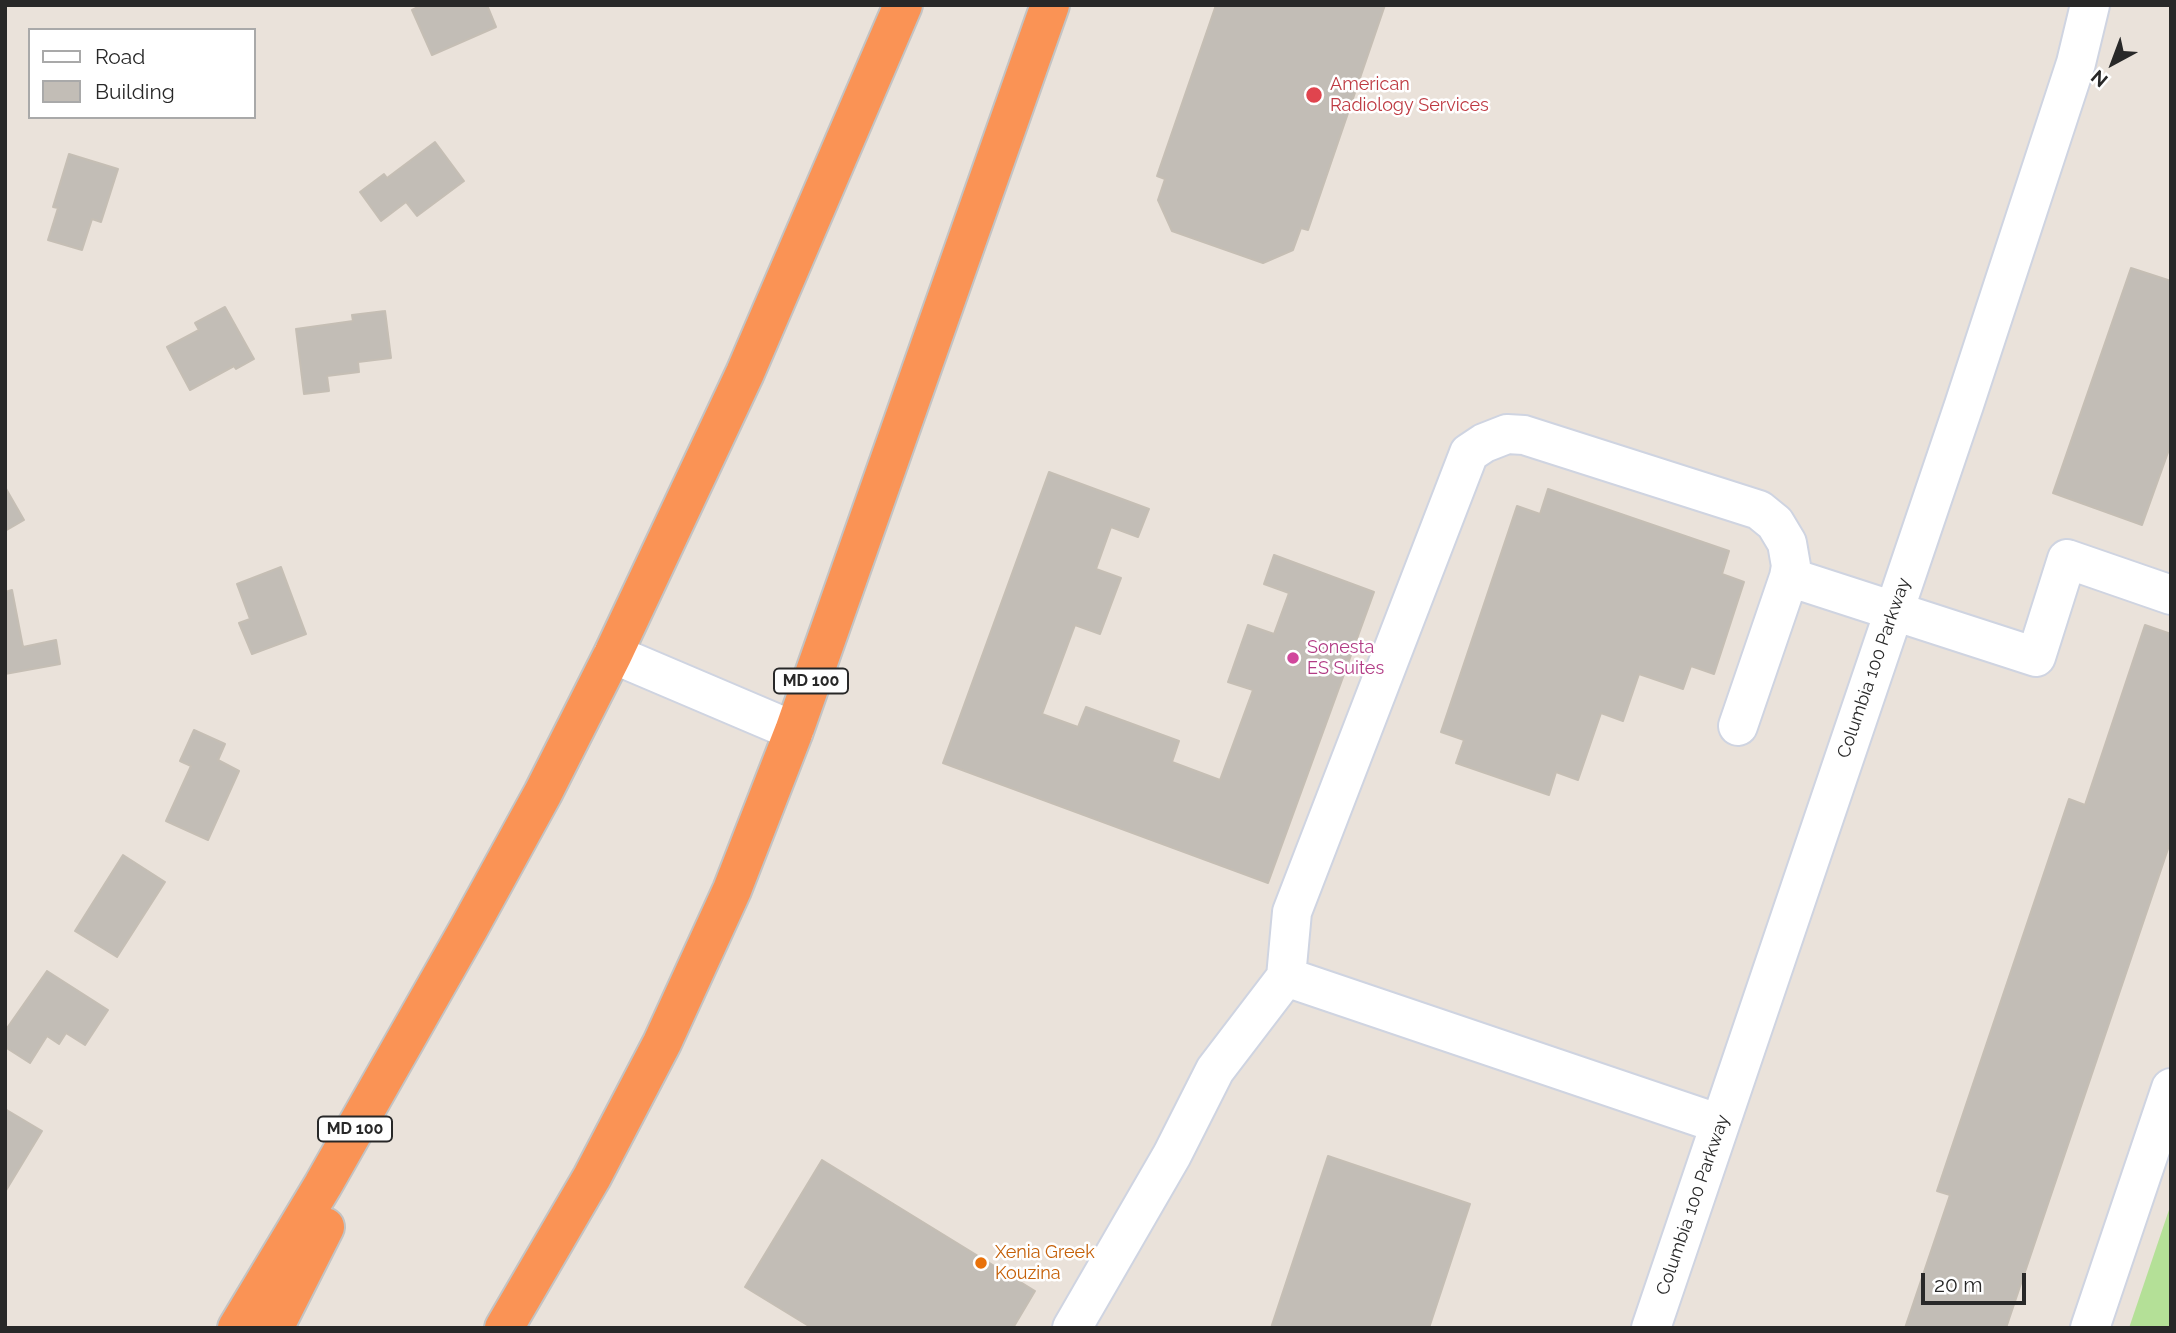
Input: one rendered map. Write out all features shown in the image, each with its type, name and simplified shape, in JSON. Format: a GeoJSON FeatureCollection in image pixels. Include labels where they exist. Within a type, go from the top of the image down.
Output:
{"type":"FeatureCollection","features":[{"type":"Feature","properties":{"kind":"highway","name":"MD 100"},"geometry":{"type":"LineString","coordinates":[[237,1328],[323,1185],[469,928],[543,793],[613,654],[745,373],[903,5]]}},
{"type":"Feature","properties":{"kind":"highway","name":"MD 100"},"geometry":{"type":"LineString","coordinates":[[504,1328],[592,1177],[662,1043],[732,890],[794,731],[1050,5]]}},
{"type":"Feature","properties":{"kind":"highway"},"geometry":{"type":"LineString","coordinates":[[274,1328],[469,928]]}},
{"type":"Feature","properties":{"kind":"street","name":"Columbia 100 Parkway"},"geometry":{"type":"LineString","coordinates":[[1661,1325],[1720,1124],[2077,64],[2090,5]]}},
{"type":"Feature","properties":{"kind":"street"},"geometry":{"type":"LineString","coordinates":[[1072,1328],[1172,1155],[1215,1070],[1286,977],[1292,912],[1469,453],[1484,443],[1507,434],[1524,435],[1759,510],[1775,523],[1787,543],[1791,566],[1789,577],[1738,726]]}},
{"type":"Feature","properties":{"kind":"street"},"geometry":{"type":"LineString","coordinates":[[1789,577],[2036,657],[2067,559],[2171,595]]}},
{"type":"Feature","properties":{"kind":"street"},"geometry":{"type":"LineString","coordinates":[[613,654],[794,731]]}},
{"type":"Feature","properties":{"kind":"street"},"geometry":{"type":"LineString","coordinates":[[1286,977],[1720,1124]]}},
{"type":"Feature","properties":{"kind":"street"},"geometry":{"type":"LineString","coordinates":[[2090,1328],[2171,1088]]}},
{"type":"Feature","properties":{"kind":"green space"},"geometry":{"type":"Polygon","coordinates":[[[2171,1204],[2171,1328],[2129,1328],[2171,1204]]]}},
{"type":"Feature","properties":{"kind":"building"},"geometry":{"type":"Polygon","coordinates":[[[422,5],[487,5],[496,27],[432,55],[412,10],[422,5]]]}},
{"type":"Feature","properties":{"kind":"building"},"geometry":{"type":"Polygon","coordinates":[[[1216,5],[1385,5],[1308,230],[1301,228],[1293,250],[1263,263],[1172,231],[1158,200],[1165,179],[1157,176],[1216,5]]]}},
{"type":"Feature","properties":{"kind":"building"},"geometry":{"type":"Polygon","coordinates":[[[435,142],[464,181],[417,216],[406,202],[381,221],[360,192],[384,174],[387,178],[435,142]]]}},
{"type":"Feature","properties":{"kind":"building"},"geometry":{"type":"Polygon","coordinates":[[[69,154],[118,169],[101,222],[92,219],[82,250],[48,240],[58,208],[53,207],[69,154]]]}},
{"type":"Feature","properties":{"kind":"building"},"geometry":{"type":"Polygon","coordinates":[[[2131,268],[2171,281],[2171,444],[2142,525],[2053,493],[2131,268]]]}},
{"type":"Feature","properties":{"kind":"building"},"geometry":{"type":"Polygon","coordinates":[[[225,307],[254,359],[236,369],[234,366],[190,390],[167,347],[199,330],[195,323],[225,307]]]}},
{"type":"Feature","properties":{"kind":"building"},"geometry":{"type":"Polygon","coordinates":[[[385,311],[391,358],[358,362],[359,372],[327,376],[329,391],[304,394],[296,329],[353,321],[352,315],[385,311]]]}},
{"type":"Feature","properties":{"kind":"building","name":"Sonesta ES Suites"},"geometry":{"type":"Polygon","coordinates":[[[1049,472],[1149,509],[1138,537],[1111,527],[1096,569],[1121,578],[1100,634],[1075,625],[1042,714],[1078,727],[1086,707],[1179,741],[1172,762],[1220,780],[1253,690],[1228,682],[1248,625],[1274,634],[1289,593],[1264,584],[1274,555],[1374,592],[1268,883],[943,763],[1049,472]]]}},
{"type":"Feature","properties":{"kind":"building"},"geometry":{"type":"Polygon","coordinates":[[[5,487],[24,520],[5,531],[5,487]]]}},
{"type":"Feature","properties":{"kind":"building"},"geometry":{"type":"Polygon","coordinates":[[[1548,489],[1729,551],[1722,574],[1744,582],[1714,674],[1691,666],[1683,689],[1639,674],[1623,721],[1601,713],[1578,780],[1556,772],[1549,795],[1456,763],[1464,740],[1441,732],[1517,506],[1540,514],[1548,489]]]}},
{"type":"Feature","properties":{"kind":"building"},"geometry":{"type":"Polygon","coordinates":[[[281,567],[306,634],[252,654],[239,623],[250,619],[237,584],[281,567]]]}},
{"type":"Feature","properties":{"kind":"building"},"geometry":{"type":"Polygon","coordinates":[[[12,590],[23,647],[56,640],[60,664],[5,674],[5,592],[12,590]]]}},
{"type":"Feature","properties":{"kind":"building"},"geometry":{"type":"Polygon","coordinates":[[[2145,625],[2171,634],[2171,840],[2006,1328],[1905,1328],[1950,1195],[1937,1191],[2069,799],[2085,805],[2145,625]]]}},
{"type":"Feature","properties":{"kind":"building"},"geometry":{"type":"Polygon","coordinates":[[[194,730],[225,744],[218,760],[239,771],[208,840],[166,821],[191,766],[180,761],[194,730]]]}},
{"type":"Feature","properties":{"kind":"building"},"geometry":{"type":"Polygon","coordinates":[[[123,855],[165,882],[117,957],[75,931],[123,855]]]}},
{"type":"Feature","properties":{"kind":"building"},"geometry":{"type":"Polygon","coordinates":[[[47,971],[108,1010],[85,1045],[66,1033],[59,1044],[47,1036],[30,1063],[5,1047],[5,1031],[47,971]]]}},
{"type":"Feature","properties":{"kind":"building"},"geometry":{"type":"Polygon","coordinates":[[[5,1109],[42,1131],[5,1192],[5,1109]]]}},
{"type":"Feature","properties":{"kind":"building"},"geometry":{"type":"Polygon","coordinates":[[[1328,1156],[1470,1204],[1429,1328],[1271,1328],[1328,1156]]]}},
{"type":"Feature","properties":{"kind":"building"},"geometry":{"type":"Polygon","coordinates":[[[822,1160],[1035,1291],[1013,1328],[812,1328],[745,1287],[822,1160]]]}},
{"type":"Feature","properties":{"kind":"place","name":"American Radiology Services"},"geometry":{"type":"Point","coordinates":[1314,95]}},
{"type":"Feature","properties":{"kind":"place","name":"Sonesta ES Suites"},"geometry":{"type":"Point","coordinates":[1293,658]}},
{"type":"Feature","properties":{"kind":"place","name":"Xenia Greek Kouzina"},"geometry":{"type":"Point","coordinates":[981,1263]}}]}
